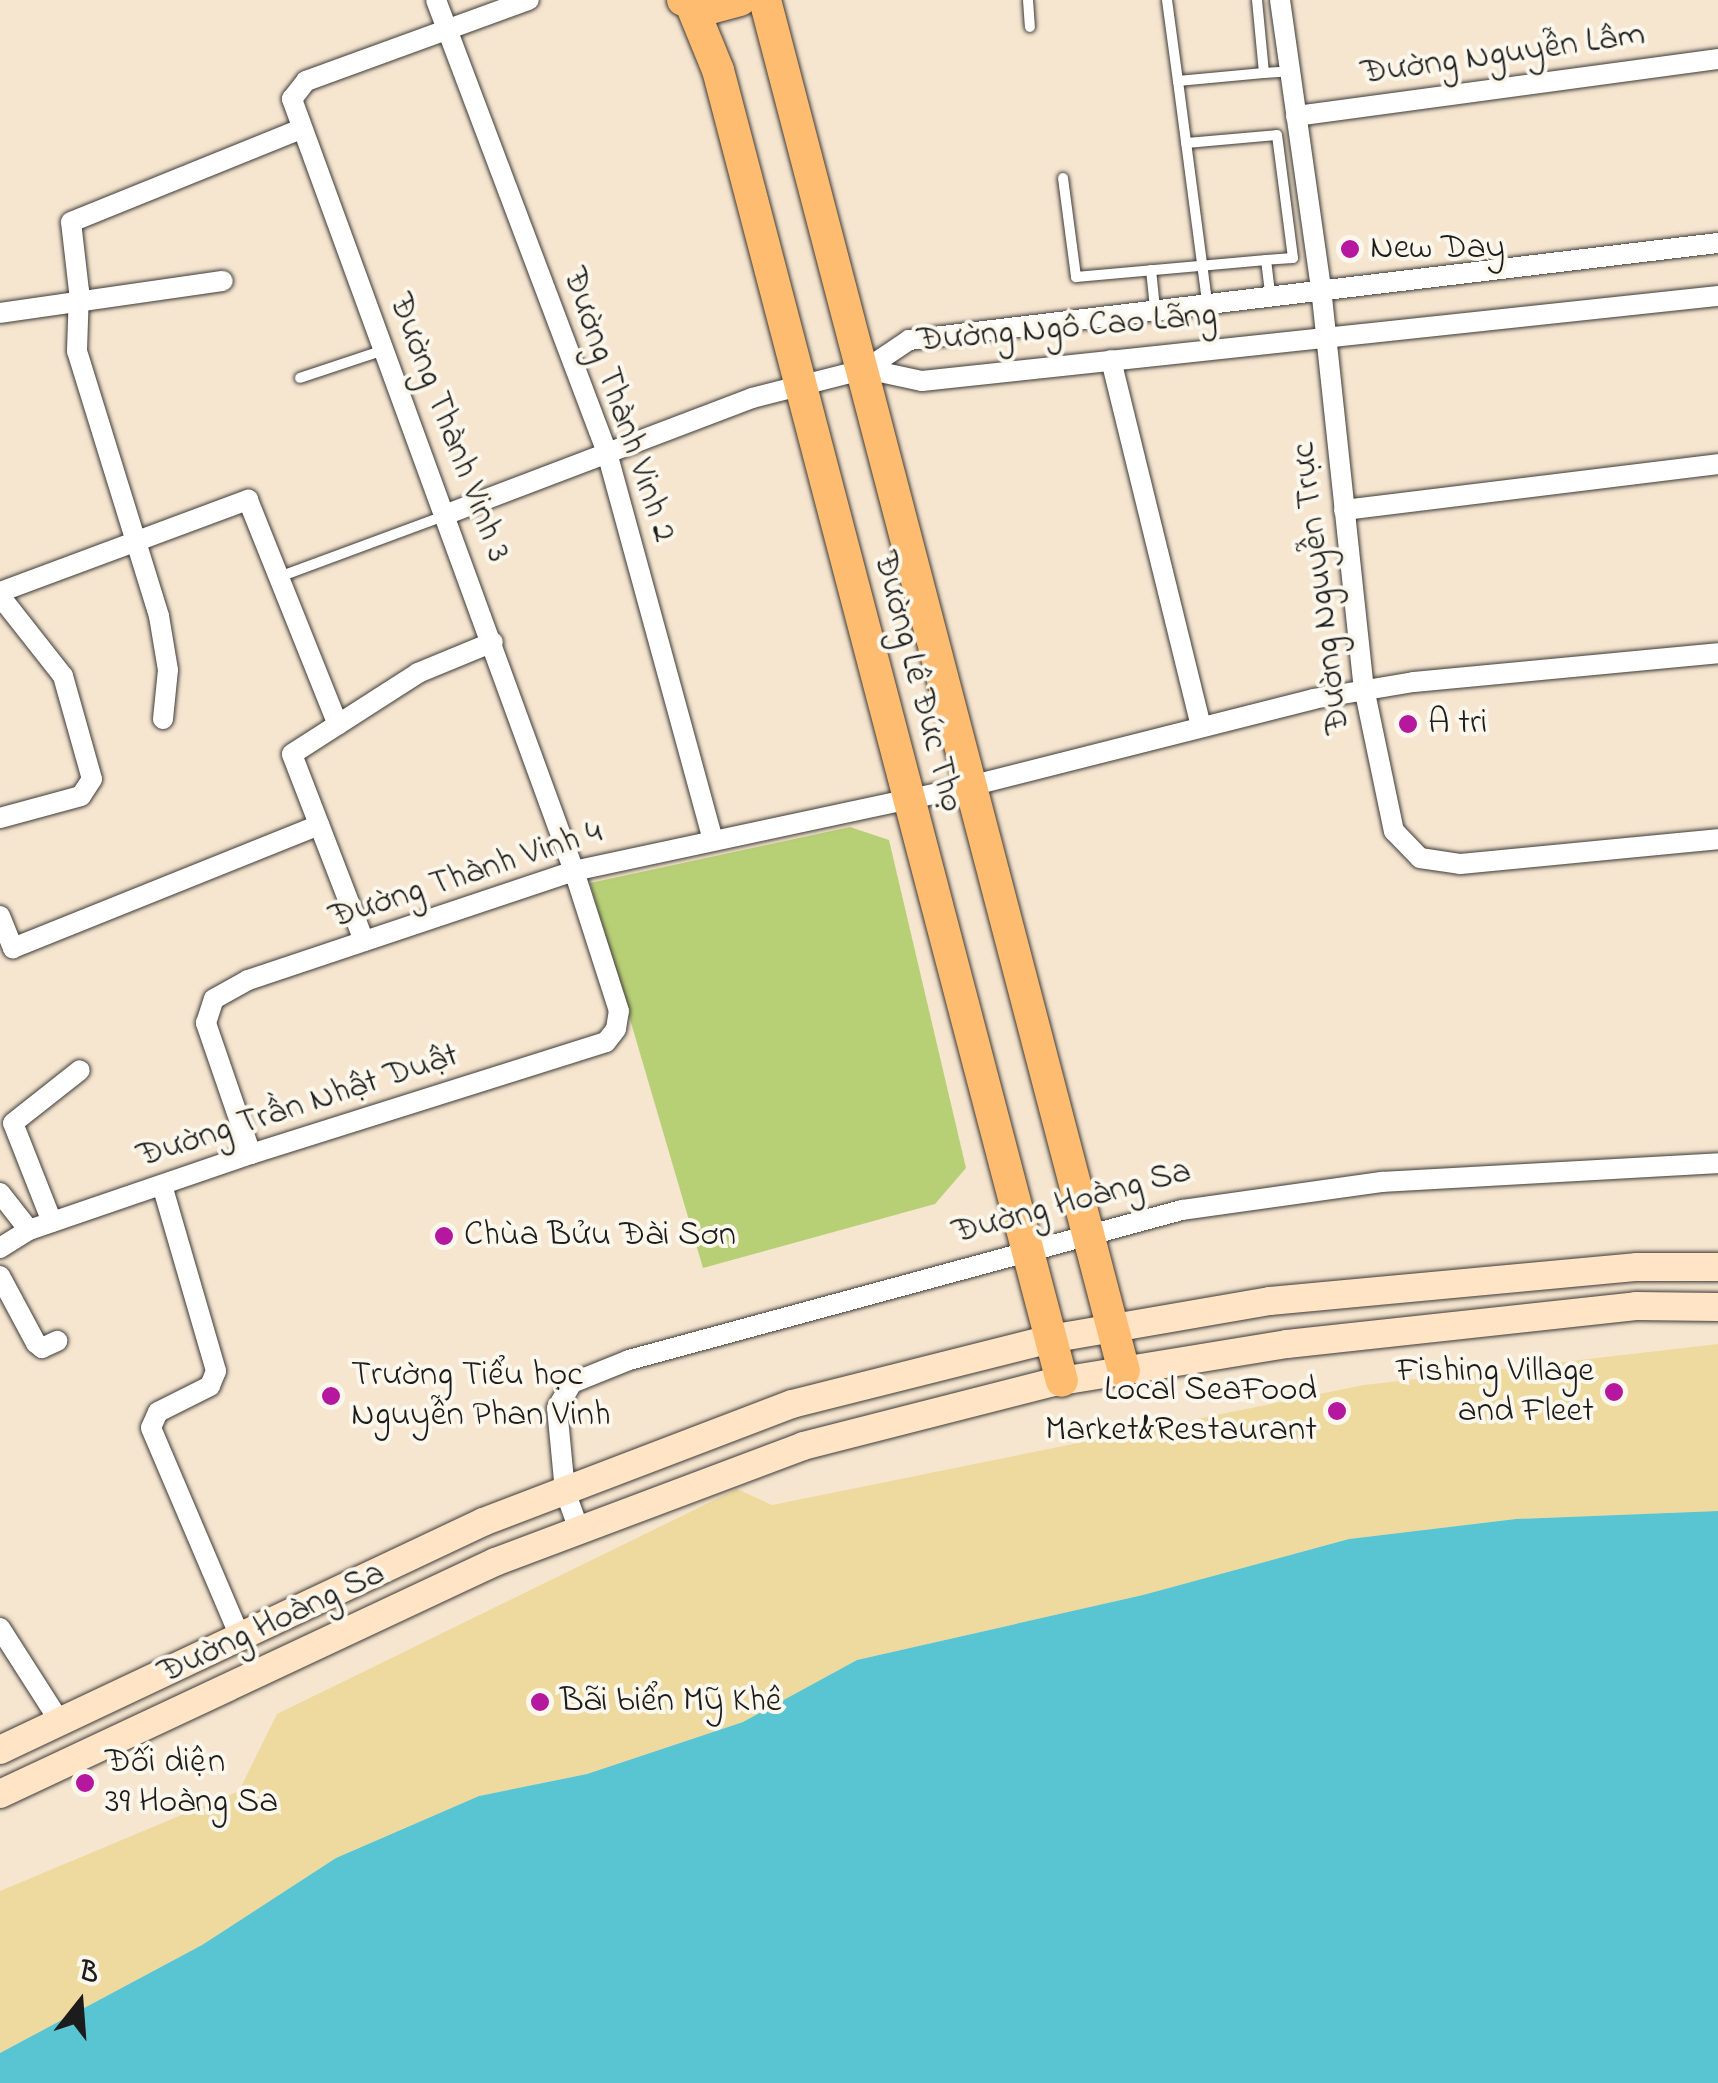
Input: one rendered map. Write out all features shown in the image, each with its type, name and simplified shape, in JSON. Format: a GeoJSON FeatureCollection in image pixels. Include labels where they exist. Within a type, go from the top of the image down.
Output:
{"type":"FeatureCollection","features":[{"type":"Feature","properties":{"kind":"main road"},"geometry":{"type":"LineString","coordinates":[[687,2],[710,8],[740,0]]}},
{"type":"Feature","properties":{"kind":"main road","name":"Đường Lê Đức Thọ"},"geometry":{"type":"LineString","coordinates":[[765,0],[866,369],[1086,1236],[1124,1370]]}},
{"type":"Feature","properties":{"kind":"main road","name":"Đường Lê Đức Thọ"},"geometry":{"type":"LineString","coordinates":[[687,2],[718,70],[906,801],[1062,1381]]}},
{"type":"Feature","properties":{"kind":"main road","name":"Đường Hoàng Sa"},"geometry":{"type":"LineString","coordinates":[[0,1750],[483,1522],[792,1404],[1050,1340],[1283,1300],[1637,1267],[1718,1267]]}},
{"type":"Feature","properties":{"kind":"main road","name":"Đường Hoàng Sa"},"geometry":{"type":"LineString","coordinates":[[0,1794],[495,1562],[803,1446],[1062,1381],[1287,1344],[1617,1308],[1718,1307]]}},
{"type":"Feature","properties":{"kind":"main road"},"geometry":{"type":"LineString","coordinates":[[60,1722],[78,1756]]}},
{"type":"Feature","properties":{"kind":"street","name":"Đường Thành Vinh 2"},"geometry":{"type":"LineString","coordinates":[[436,0],[606,449],[712,839]]}},
{"type":"Feature","properties":{"kind":"street","name":"Đường Thành Vinh 3"},"geometry":{"type":"LineString","coordinates":[[530,0],[306,81],[292,99],[299,130],[447,514],[574,871],[619,1011],[616,1029]]}},
{"type":"Feature","properties":{"kind":"street","name":"Đường Nguyễn Trực"},"geometry":{"type":"LineString","coordinates":[[1280,0],[1326,337],[1364,688],[1394,831],[1420,858],[1460,864],[1718,839]]}},
{"type":"Feature","properties":{"kind":"street","name":"Đường Nguyễn Lâm"},"geometry":{"type":"LineString","coordinates":[[1296,116],[1718,60]]}},
{"type":"Feature","properties":{"kind":"street"},"geometry":{"type":"LineString","coordinates":[[163,720],[167,658],[137,538],[77,351],[79,299],[71,222],[299,130]]}},
{"type":"Feature","properties":{"kind":"street","name":"Đường Ngô Cao Lãng"},"geometry":{"type":"LineString","coordinates":[[866,369],[910,340],[1718,243]]}},
{"type":"Feature","properties":{"kind":"street"},"geometry":{"type":"LineString","coordinates":[[0,313],[224,281]]}},
{"type":"Feature","properties":{"kind":"street","name":"Đường Ngô Cao Lãng"},"geometry":{"type":"LineString","coordinates":[[866,369],[922,381],[1718,296]]}},
{"type":"Feature","properties":{"kind":"street"},"geometry":{"type":"LineString","coordinates":[[1112,360],[1202,727]]}},
{"type":"Feature","properties":{"kind":"street"},"geometry":{"type":"LineString","coordinates":[[447,514],[606,449],[798,384],[866,369]]}},
{"type":"Feature","properties":{"kind":"street"},"geometry":{"type":"LineString","coordinates":[[1344,510],[1718,464]]}},
{"type":"Feature","properties":{"kind":"street"},"geometry":{"type":"LineString","coordinates":[[0,818],[81,796],[92,779],[63,676],[0,594],[137,538],[248,500],[338,726]]}},
{"type":"Feature","properties":{"kind":"street"},"geometry":{"type":"LineString","coordinates":[[364,942],[292,754],[418,673],[493,642]]}},
{"type":"Feature","properties":{"kind":"street","name":"Đường Thành Vinh 4"},"geometry":{"type":"LineString","coordinates":[[252,1154],[208,1038],[214,999],[237,984],[574,871],[906,801],[1364,688],[1718,654]]}},
{"type":"Feature","properties":{"kind":"street"},"geometry":{"type":"LineString","coordinates":[[0,916],[6,954],[319,826]]}},
{"type":"Feature","properties":{"kind":"street","name":"Đường Trần Nhật Duật"},"geometry":{"type":"LineString","coordinates":[[0,1248],[29,1230],[252,1154],[606,1042],[616,1029]]}},
{"type":"Feature","properties":{"kind":"street"},"geometry":{"type":"LineString","coordinates":[[52,1222],[13,1123],[80,1070]]}},
{"type":"Feature","properties":{"kind":"street","name":"Đường Hoàng Sa"},"geometry":{"type":"LineString","coordinates":[[579,1530],[565,1491],[557,1408],[584,1376],[1182,1210],[1312,1189],[1718,1162]]}},
{"type":"Feature","properties":{"kind":"street"},"geometry":{"type":"LineString","coordinates":[[162,1185],[216,1371],[210,1386],[158,1412],[152,1428],[240,1637]]}},
{"type":"Feature","properties":{"kind":"street"},"geometry":{"type":"LineString","coordinates":[[0,1193],[29,1230]]}},
{"type":"Feature","properties":{"kind":"street"},"geometry":{"type":"LineString","coordinates":[[0,1276],[36,1343],[42,1348],[57,1341]]}},
{"type":"Feature","properties":{"kind":"street"},"geometry":{"type":"LineString","coordinates":[[3,1638],[60,1722]]}},
{"type":"Feature","properties":{"kind":"lane"},"geometry":{"type":"LineString","coordinates":[[1028,0],[1030,27]]}},
{"type":"Feature","properties":{"kind":"lane"},"geometry":{"type":"LineString","coordinates":[[1167,0],[1206,302]]}},
{"type":"Feature","properties":{"kind":"lane"},"geometry":{"type":"LineString","coordinates":[[1257,0],[1264,73]]}},
{"type":"Feature","properties":{"kind":"lane"},"geometry":{"type":"LineString","coordinates":[[1178,82],[1290,71]]}},
{"type":"Feature","properties":{"kind":"lane"},"geometry":{"type":"LineString","coordinates":[[1063,178],[1076,278],[1293,258],[1276,135],[1186,142]]}},
{"type":"Feature","properties":{"kind":"lane"},"geometry":{"type":"LineString","coordinates":[[1282,172],[1304,170]]}},
{"type":"Feature","properties":{"kind":"lane"},"geometry":{"type":"LineString","coordinates":[[1266,260],[1270,294]]}},
{"type":"Feature","properties":{"kind":"lane"},"geometry":{"type":"LineString","coordinates":[[1151,270],[1156,308]]}},
{"type":"Feature","properties":{"kind":"lane"},"geometry":{"type":"LineString","coordinates":[[300,378],[384,350]]}},
{"type":"Feature","properties":{"kind":"lane"},"geometry":{"type":"LineString","coordinates":[[279,577],[447,514]]}},
{"type":"Feature","properties":{"kind":"green space"},"geometry":{"type":"Polygon","coordinates":[[[850,827],[889,840],[966,1168],[935,1204],[703,1268],[590,883],[850,827]]]}},
{"type":"Feature","properties":{"kind":"sand","name":"Bãi biển Mỹ Khê"},"geometry":{"type":"Polygon","coordinates":[[[1718,1344],[1718,1511],[1516,1519],[1349,1539],[1143,1595],[857,1660],[743,1722],[587,1774],[479,1796],[336,1858],[202,1945],[0,2053],[0,1891],[239,1791],[277,1714],[737,1489],[772,1505],[1364,1385],[1718,1344]]]}},
{"type":"Feature","properties":{"kind":"water"},"geometry":{"type":"Polygon","coordinates":[[[1718,1511],[1718,2083],[0,2083],[0,2053],[202,1945],[336,1858],[479,1796],[587,1774],[743,1722],[857,1660],[1143,1595],[1349,1539],[1516,1519],[1718,1511]]]}},
{"type":"Feature","properties":{"kind":"place","name":"New Day"},"geometry":{"type":"Point","coordinates":[1350,249]}},
{"type":"Feature","properties":{"kind":"place","name":"A tri"},"geometry":{"type":"Point","coordinates":[1408,724]}},
{"type":"Feature","properties":{"kind":"place","name":"Chùa Bửu Đài Sơn"},"geometry":{"type":"Point","coordinates":[444,1236]}},
{"type":"Feature","properties":{"kind":"place","name":"Fishing Village and Fleet"},"geometry":{"type":"Point","coordinates":[1614,1392]}},
{"type":"Feature","properties":{"kind":"place","name":"Trường Tiểu học Nguyễn Phan Vinh"},"geometry":{"type":"Point","coordinates":[331,1396]}},
{"type":"Feature","properties":{"kind":"place","name":"Local SeaFood Market&Restaurant"},"geometry":{"type":"Point","coordinates":[1337,1411]}},
{"type":"Feature","properties":{"kind":"place","name":"Bãi biển Mỹ Khê"},"geometry":{"type":"Point","coordinates":[540,1702]}},
{"type":"Feature","properties":{"kind":"place","name":"Đối diện 39 Hoàng Sa"},"geometry":{"type":"Point","coordinates":[85,1783]}}]}
